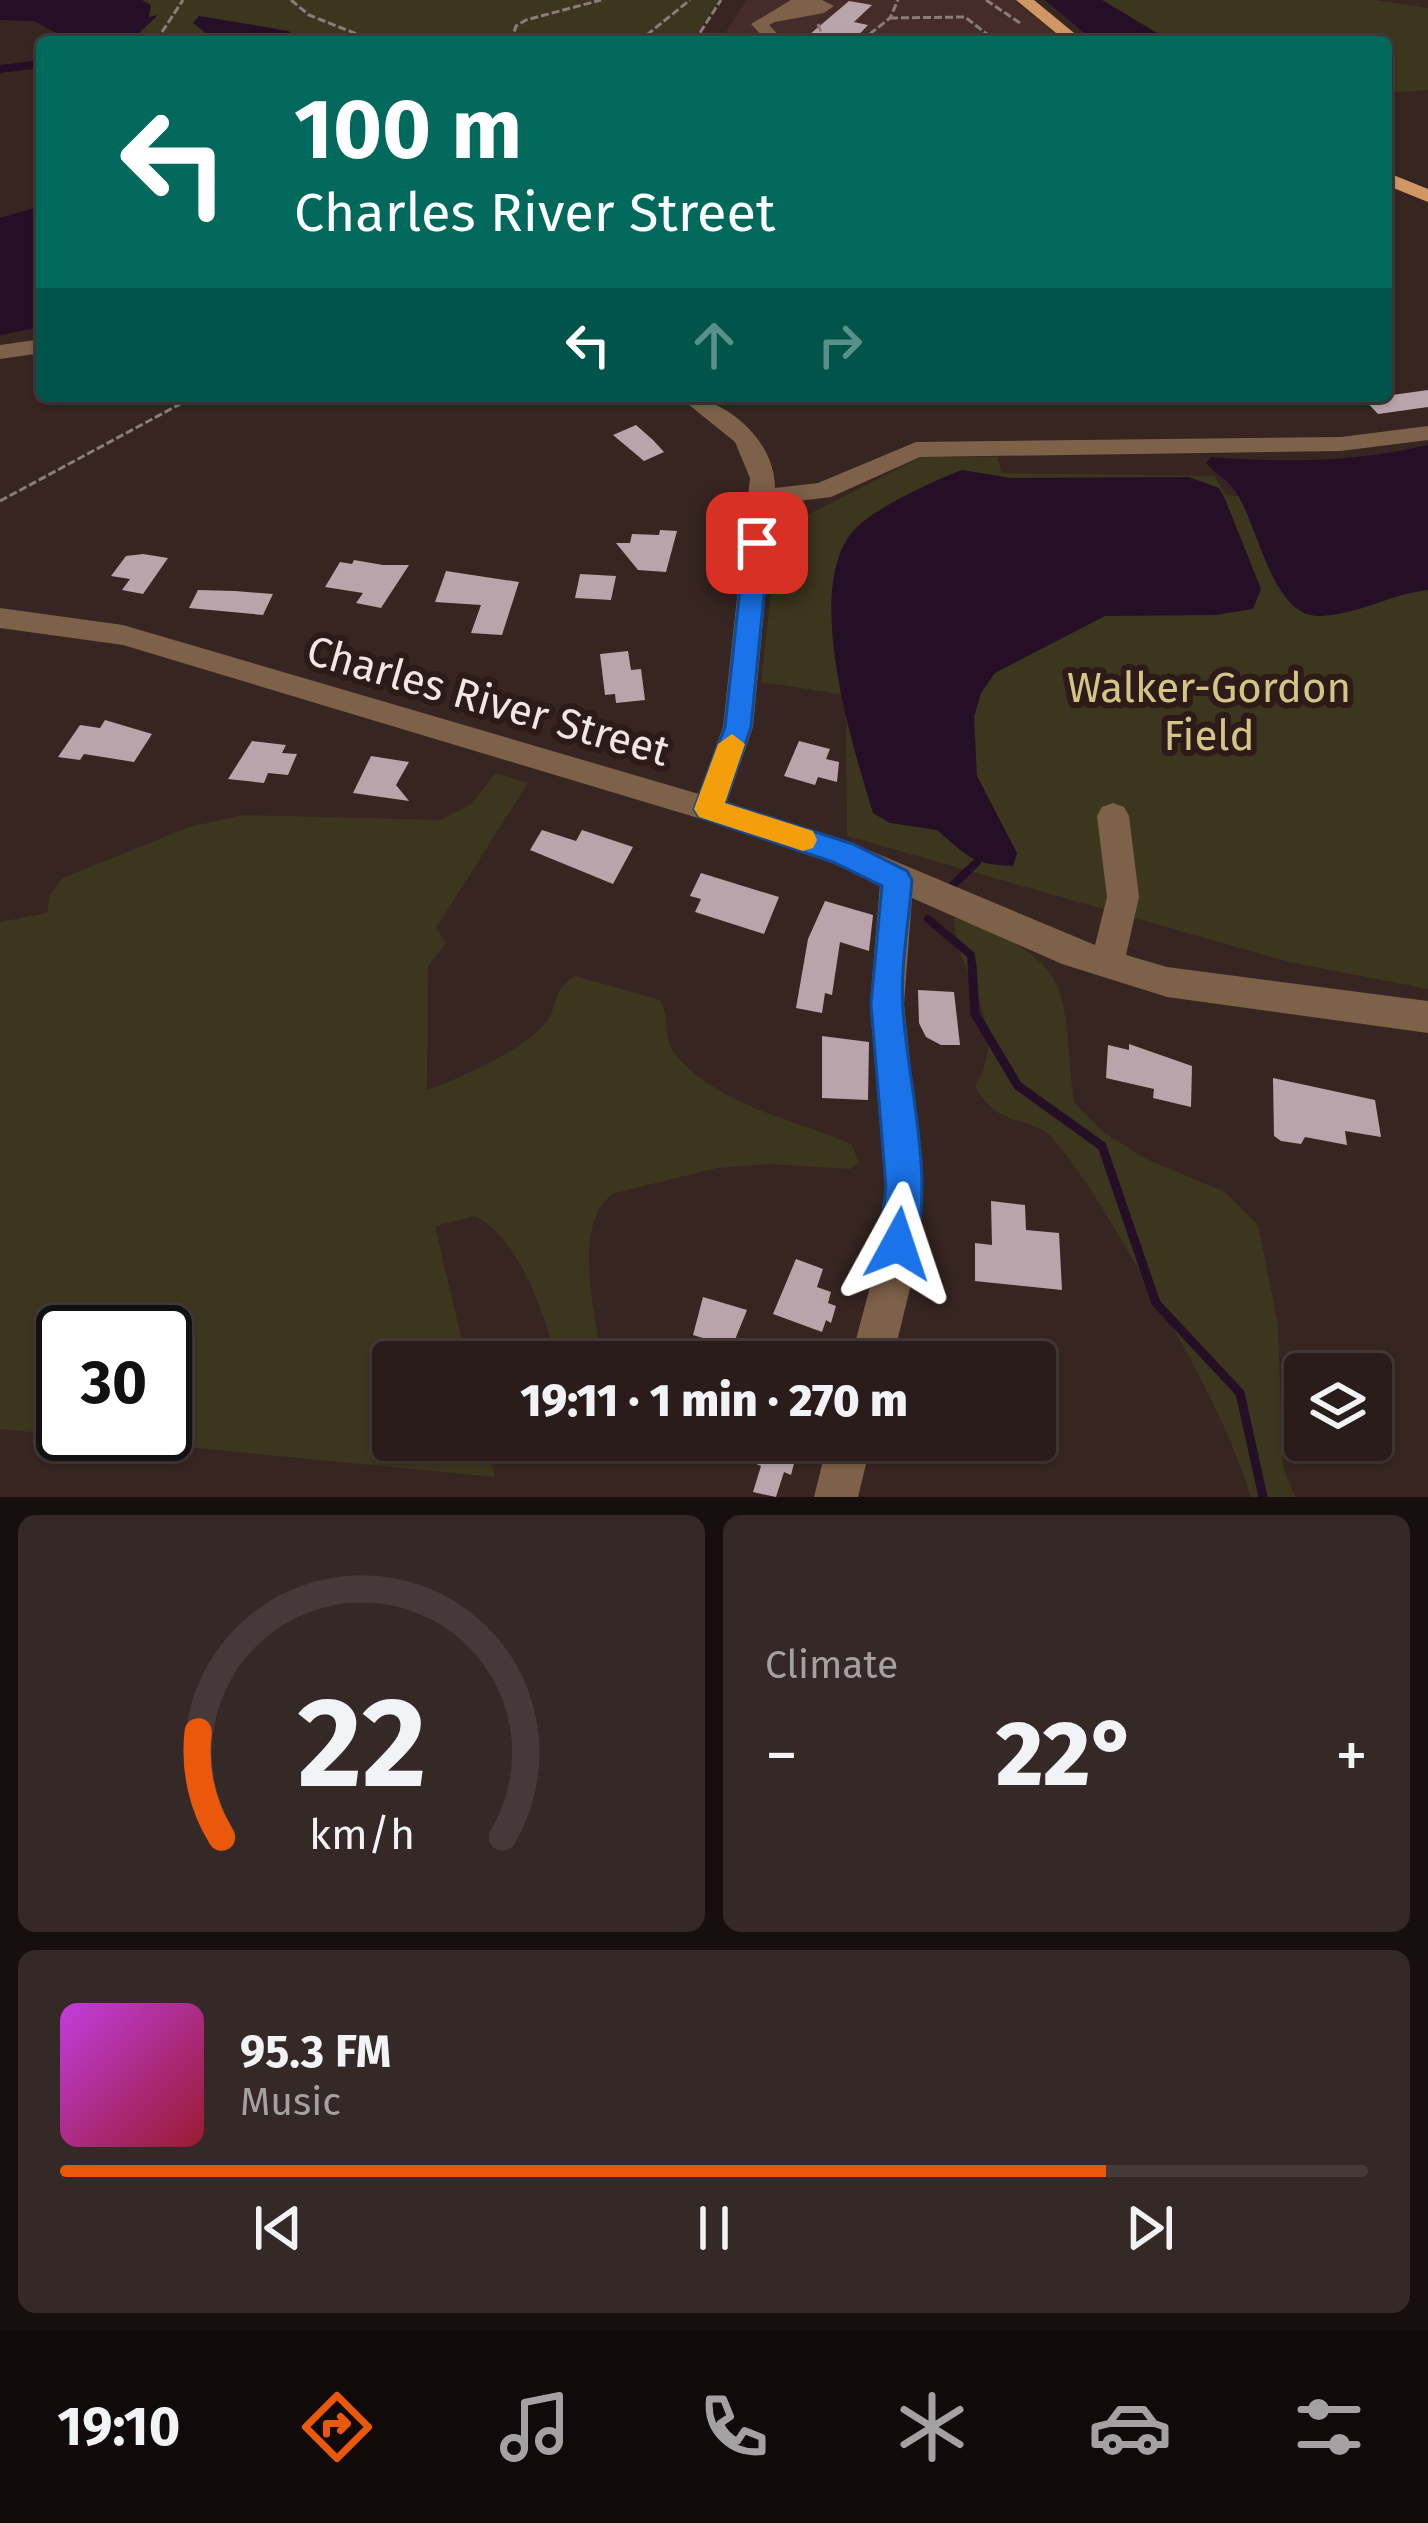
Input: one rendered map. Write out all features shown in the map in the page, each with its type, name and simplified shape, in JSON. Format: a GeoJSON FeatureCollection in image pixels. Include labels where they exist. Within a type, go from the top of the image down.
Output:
{"type":"FeatureCollection","features":[{"type":"Feature","properties":{"kind":"main road"},"geometry":{"type":"LineString","coordinates":[[1024,0],[1069,36]]}},
{"type":"Feature","properties":{"kind":"main road"},"geometry":{"type":"LineString","coordinates":[[1392,181],[1428,196]]}},
{"type":"Feature","properties":{"kind":"street"},"geometry":{"type":"LineString","coordinates":[[771,36],[759,24],[778,12]]}},
{"type":"Feature","properties":{"kind":"street"},"geometry":{"type":"LineString","coordinates":[[0,352],[36,347]]}},
{"type":"Feature","properties":{"kind":"street"},"geometry":{"type":"LineString","coordinates":[[697,402],[760,455],[765,474],[738,727],[709,809]]}},
{"type":"Feature","properties":{"kind":"street"},"geometry":{"type":"LineString","coordinates":[[762,497],[822,491],[916,450],[933,448],[1341,444],[1428,433]]}},
{"type":"Feature","properties":{"kind":"street","name":"Charles River Street"},"geometry":{"type":"LineString","coordinates":[[0,618],[122,635],[709,809],[843,853],[897,880],[1107,964],[1167,982],[1428,1017]]}},
{"type":"Feature","properties":{"kind":"street"},"geometry":{"type":"LineString","coordinates":[[1107,964],[1123,897],[1113,816]]}},
{"type":"Feature","properties":{"kind":"street"},"geometry":{"type":"LineString","coordinates":[[876,1341],[895,1268],[904,1186],[886,1004],[897,880]]}},
{"type":"Feature","properties":{"kind":"street"},"geometry":{"type":"LineString","coordinates":[[836,1497],[845,1461]]}},
{"type":"Feature","properties":{"kind":"path"},"geometry":{"type":"LineString","coordinates":[[162,32],[183,0]]}},
{"type":"Feature","properties":{"kind":"path"},"geometry":{"type":"LineString","coordinates":[[291,0],[309,15],[362,36]]}},
{"type":"Feature","properties":{"kind":"path"},"geometry":{"type":"LineString","coordinates":[[512,36],[515,26],[531,17],[568,4],[602,0]]}},
{"type":"Feature","properties":{"kind":"path"},"geometry":{"type":"LineString","coordinates":[[645,36],[690,0]]}},
{"type":"Feature","properties":{"kind":"path"},"geometry":{"type":"LineString","coordinates":[[698,36],[720,1],[712,0]]}},
{"type":"Feature","properties":{"kind":"path"},"geometry":{"type":"LineString","coordinates":[[869,36],[890,18],[898,0]]}},
{"type":"Feature","properties":{"kind":"path"},"geometry":{"type":"LineString","coordinates":[[986,0],[1020,23]]}},
{"type":"Feature","properties":{"kind":"path"},"geometry":{"type":"LineString","coordinates":[[815,15],[822,35],[828,36]]}},
{"type":"Feature","properties":{"kind":"path"},"geometry":{"type":"LineString","coordinates":[[890,18],[965,17],[989,36]]}},
{"type":"Feature","properties":{"kind":"path"},"geometry":{"type":"LineString","coordinates":[[0,501],[184,402]]}},
{"type":"Feature","properties":{"kind":"shaded area"},"geometry":{"type":"Polygon","coordinates":[[[0,0],[142,0],[151,5],[149,17],[158,15],[140,36],[63,36],[34,21],[0,20],[0,0]]]}},
{"type":"Feature","properties":{"kind":"shaded area"},"geometry":{"type":"Polygon","coordinates":[[[746,0],[1014,0],[1059,36],[724,36],[746,0]]]}},
{"type":"Feature","properties":{"kind":"shaded area"},"geometry":{"type":"Polygon","coordinates":[[[1045,0],[1102,0],[1162,36],[1088,36],[1045,0]]]}},
{"type":"Feature","properties":{"kind":"shaded area"},"geometry":{"type":"Polygon","coordinates":[[[199,16],[294,36],[209,36],[193,23],[199,16]]]}},
{"type":"Feature","properties":{"kind":"shaded area"},"geometry":{"type":"Polygon","coordinates":[[[36,208],[36,328],[0,335],[0,218],[36,208]]]}},
{"type":"Feature","properties":{"kind":"shaded area"},"geometry":{"type":"Polygon","coordinates":[[[1428,445],[1428,590],[1319,616],[1302,612],[1288,600],[1242,502],[1206,463],[1211,457],[1347,458],[1428,445]]]}},
{"type":"Feature","properties":{"kind":"shaded area"},"geometry":{"type":"Polygon","coordinates":[[[962,470],[1011,478],[1189,477],[1219,488],[1261,589],[1253,609],[1215,615],[1105,616],[995,673],[981,693],[974,717],[977,776],[1017,853],[1013,866],[978,861],[937,830],[890,823],[873,813],[836,666],[833,586],[841,552],[857,527],[922,487],[962,470]]]}},
{"type":"Feature","properties":{"kind":"green space"},"geometry":{"type":"Polygon","coordinates":[[[142,0],[721,0],[694,36],[294,36],[206,17],[204,36],[139,36],[151,6],[142,0]]]}},
{"type":"Feature","properties":{"kind":"green space"},"geometry":{"type":"Polygon","coordinates":[[[1102,0],[1375,0],[1428,8],[1428,90],[1392,93],[1392,36],[1162,36],[1102,0]]]}},
{"type":"Feature","properties":{"kind":"green space","name":"Walker-Gordon Field"},"geometry":{"type":"Polygon","coordinates":[[[921,457],[997,457],[1002,473],[1214,476],[1226,495],[1428,513],[1428,989],[1289,962],[847,836],[846,695],[761,682],[778,530],[921,457]]]}},
{"type":"Feature","properties":{"kind":"green space"},"geometry":{"type":"Polygon","coordinates":[[[495,773],[528,783],[436,928],[446,943],[428,966],[427,1090],[473,1071],[535,1033],[550,1016],[558,993],[575,976],[660,1000],[671,1048],[693,1072],[734,1099],[851,1144],[859,1162],[850,1169],[769,1164],[717,1168],[615,1193],[601,1206],[590,1246],[599,1341],[551,1341],[518,1260],[491,1227],[475,1216],[435,1226],[462,1341],[372,1341],[372,1461],[491,1461],[495,1477],[192,1448],[192,1305],[36,1305],[36,1432],[0,1429],[0,922],[47,913],[50,894],[63,878],[189,827],[244,815],[440,820],[472,804],[495,773]]]}},
{"type":"Feature","properties":{"kind":"green space"},"geometry":{"type":"Polygon","coordinates":[[[959,915],[1026,951],[1057,984],[1074,1102],[1103,1132],[1146,1159],[1225,1192],[1258,1225],[1278,1325],[1283,1467],[1295,1497],[1251,1497],[1202,1382],[1090,1189],[1046,1132],[995,1110],[975,1086],[988,1042],[980,1001],[957,941],[954,919],[959,915]]]}},
{"type":"Feature","properties":{"kind":"building"},"geometry":{"type":"Polygon","coordinates":[[[849,1],[872,5],[854,22],[868,25],[858,36],[809,35],[849,1]]]}},
{"type":"Feature","properties":{"kind":"building"},"geometry":{"type":"Polygon","coordinates":[[[1428,390],[1428,407],[1378,414],[1367,402],[1392,402],[1392,395],[1428,390]]]}},
{"type":"Feature","properties":{"kind":"building"},"geometry":{"type":"Polygon","coordinates":[[[636,425],[664,452],[644,461],[613,435],[636,425]]]}},
{"type":"Feature","properties":{"kind":"building"},"geometry":{"type":"Polygon","coordinates":[[[660,530],[677,531],[666,572],[638,570],[616,543],[630,543],[632,534],[659,535],[660,530]]]}},
{"type":"Feature","properties":{"kind":"building"},"geometry":{"type":"Polygon","coordinates":[[[126,556],[168,558],[143,594],[122,590],[130,579],[111,576],[126,556]]]}},
{"type":"Feature","properties":{"kind":"building"},"geometry":{"type":"Polygon","coordinates":[[[354,560],[409,565],[381,608],[356,603],[363,593],[325,587],[340,562],[352,564],[354,560]]]}},
{"type":"Feature","properties":{"kind":"building"},"geometry":{"type":"Polygon","coordinates":[[[446,571],[519,582],[502,635],[471,633],[481,605],[435,602],[446,571]]]}},
{"type":"Feature","properties":{"kind":"building"},"geometry":{"type":"Polygon","coordinates":[[[580,574],[616,576],[611,600],[575,598],[580,574]]]}},
{"type":"Feature","properties":{"kind":"building"},"geometry":{"type":"Polygon","coordinates":[[[198,590],[273,594],[263,615],[189,608],[198,590]]]}},
{"type":"Feature","properties":{"kind":"building"},"geometry":{"type":"Polygon","coordinates":[[[628,651],[631,670],[641,669],[645,700],[616,703],[615,694],[605,695],[600,654],[628,651]]]}},
{"type":"Feature","properties":{"kind":"building"},"geometry":{"type":"Polygon","coordinates":[[[105,720],[152,734],[134,762],[84,754],[80,760],[58,757],[80,725],[100,728],[105,720]]]}},
{"type":"Feature","properties":{"kind":"building"},"geometry":{"type":"Polygon","coordinates":[[[252,741],[286,745],[282,753],[297,754],[288,775],[268,773],[264,783],[228,779],[252,741]]]}},
{"type":"Feature","properties":{"kind":"building"},"geometry":{"type":"Polygon","coordinates":[[[799,741],[830,749],[826,759],[839,762],[837,782],[818,777],[815,785],[784,776],[799,741]]]}},
{"type":"Feature","properties":{"kind":"building"},"geometry":{"type":"Polygon","coordinates":[[[371,756],[409,762],[396,785],[409,801],[353,793],[371,756]]]}},
{"type":"Feature","properties":{"kind":"building"},"geometry":{"type":"Polygon","coordinates":[[[542,830],[576,841],[582,830],[633,847],[613,884],[530,850],[542,830]]]}},
{"type":"Feature","properties":{"kind":"building"},"geometry":{"type":"Polygon","coordinates":[[[701,873],[779,897],[764,934],[695,912],[701,899],[690,896],[701,873]]]}},
{"type":"Feature","properties":{"kind":"building"},"geometry":{"type":"Polygon","coordinates":[[[825,901],[873,915],[869,951],[840,942],[832,995],[825,993],[822,1013],[796,1008],[808,939],[825,901]]]}},
{"type":"Feature","properties":{"kind":"building"},"geometry":{"type":"Polygon","coordinates":[[[918,990],[954,992],[960,1045],[941,1045],[926,1037],[919,1023],[918,990]]]}},
{"type":"Feature","properties":{"kind":"building"},"geometry":{"type":"Polygon","coordinates":[[[822,1036],[869,1042],[868,1100],[822,1098],[822,1036]]]}},
{"type":"Feature","properties":{"kind":"building"},"geometry":{"type":"Polygon","coordinates":[[[1129,1044],[1192,1066],[1191,1107],[1153,1098],[1154,1089],[1106,1078],[1108,1045],[1129,1050],[1129,1044]]]}},
{"type":"Feature","properties":{"kind":"building"},"geometry":{"type":"Polygon","coordinates":[[[1273,1078],[1375,1100],[1381,1137],[1345,1131],[1347,1145],[1305,1137],[1301,1144],[1281,1141],[1274,1136],[1273,1078]]]}},
{"type":"Feature","properties":{"kind":"building"},"geometry":{"type":"Polygon","coordinates":[[[991,1201],[1025,1205],[1026,1230],[1059,1233],[1062,1290],[975,1281],[975,1243],[992,1245],[991,1201]]]}},
{"type":"Feature","properties":{"kind":"building"},"geometry":{"type":"Polygon","coordinates":[[[796,1259],[823,1269],[817,1287],[831,1292],[828,1303],[836,1306],[831,1323],[826,1320],[822,1332],[773,1314],[796,1259]]]}},
{"type":"Feature","properties":{"kind":"building"},"geometry":{"type":"Polygon","coordinates":[[[703,1297],[747,1310],[734,1341],[693,1335],[703,1297]]]}},
{"type":"Feature","properties":{"kind":"building"},"geometry":{"type":"Polygon","coordinates":[[[749,1461],[795,1461],[791,1475],[784,1472],[776,1497],[753,1492],[761,1466],[749,1461]]]}},
{"type":"Feature","properties":{"kind":"waterway"},"geometry":{"type":"LineString","coordinates":[[0,69],[36,65]]}},
{"type":"Feature","properties":{"kind":"waterway"},"geometry":{"type":"LineString","coordinates":[[952,886],[977,862]]}},
{"type":"Feature","properties":{"kind":"waterway"},"geometry":{"type":"LineString","coordinates":[[928,919],[971,955],[972,967]]}},
{"type":"Feature","properties":{"kind":"waterway"},"geometry":{"type":"LineString","coordinates":[[972,964],[975,1014],[1018,1086],[1102,1146],[1156,1303],[1240,1393],[1263,1497]]}},
{"type":"Feature","properties":{"kind":"slow traffic"},"geometry":{"type":"LineString","coordinates":[[732,744],[709,809],[803,840]]}},
{"type":"Feature","properties":{"kind":"route"},"geometry":{"type":"LineString","coordinates":[[757,543],[738,727],[709,809],[843,853],[897,880],[886,1004],[904,1186],[898,1244]]}}]}
